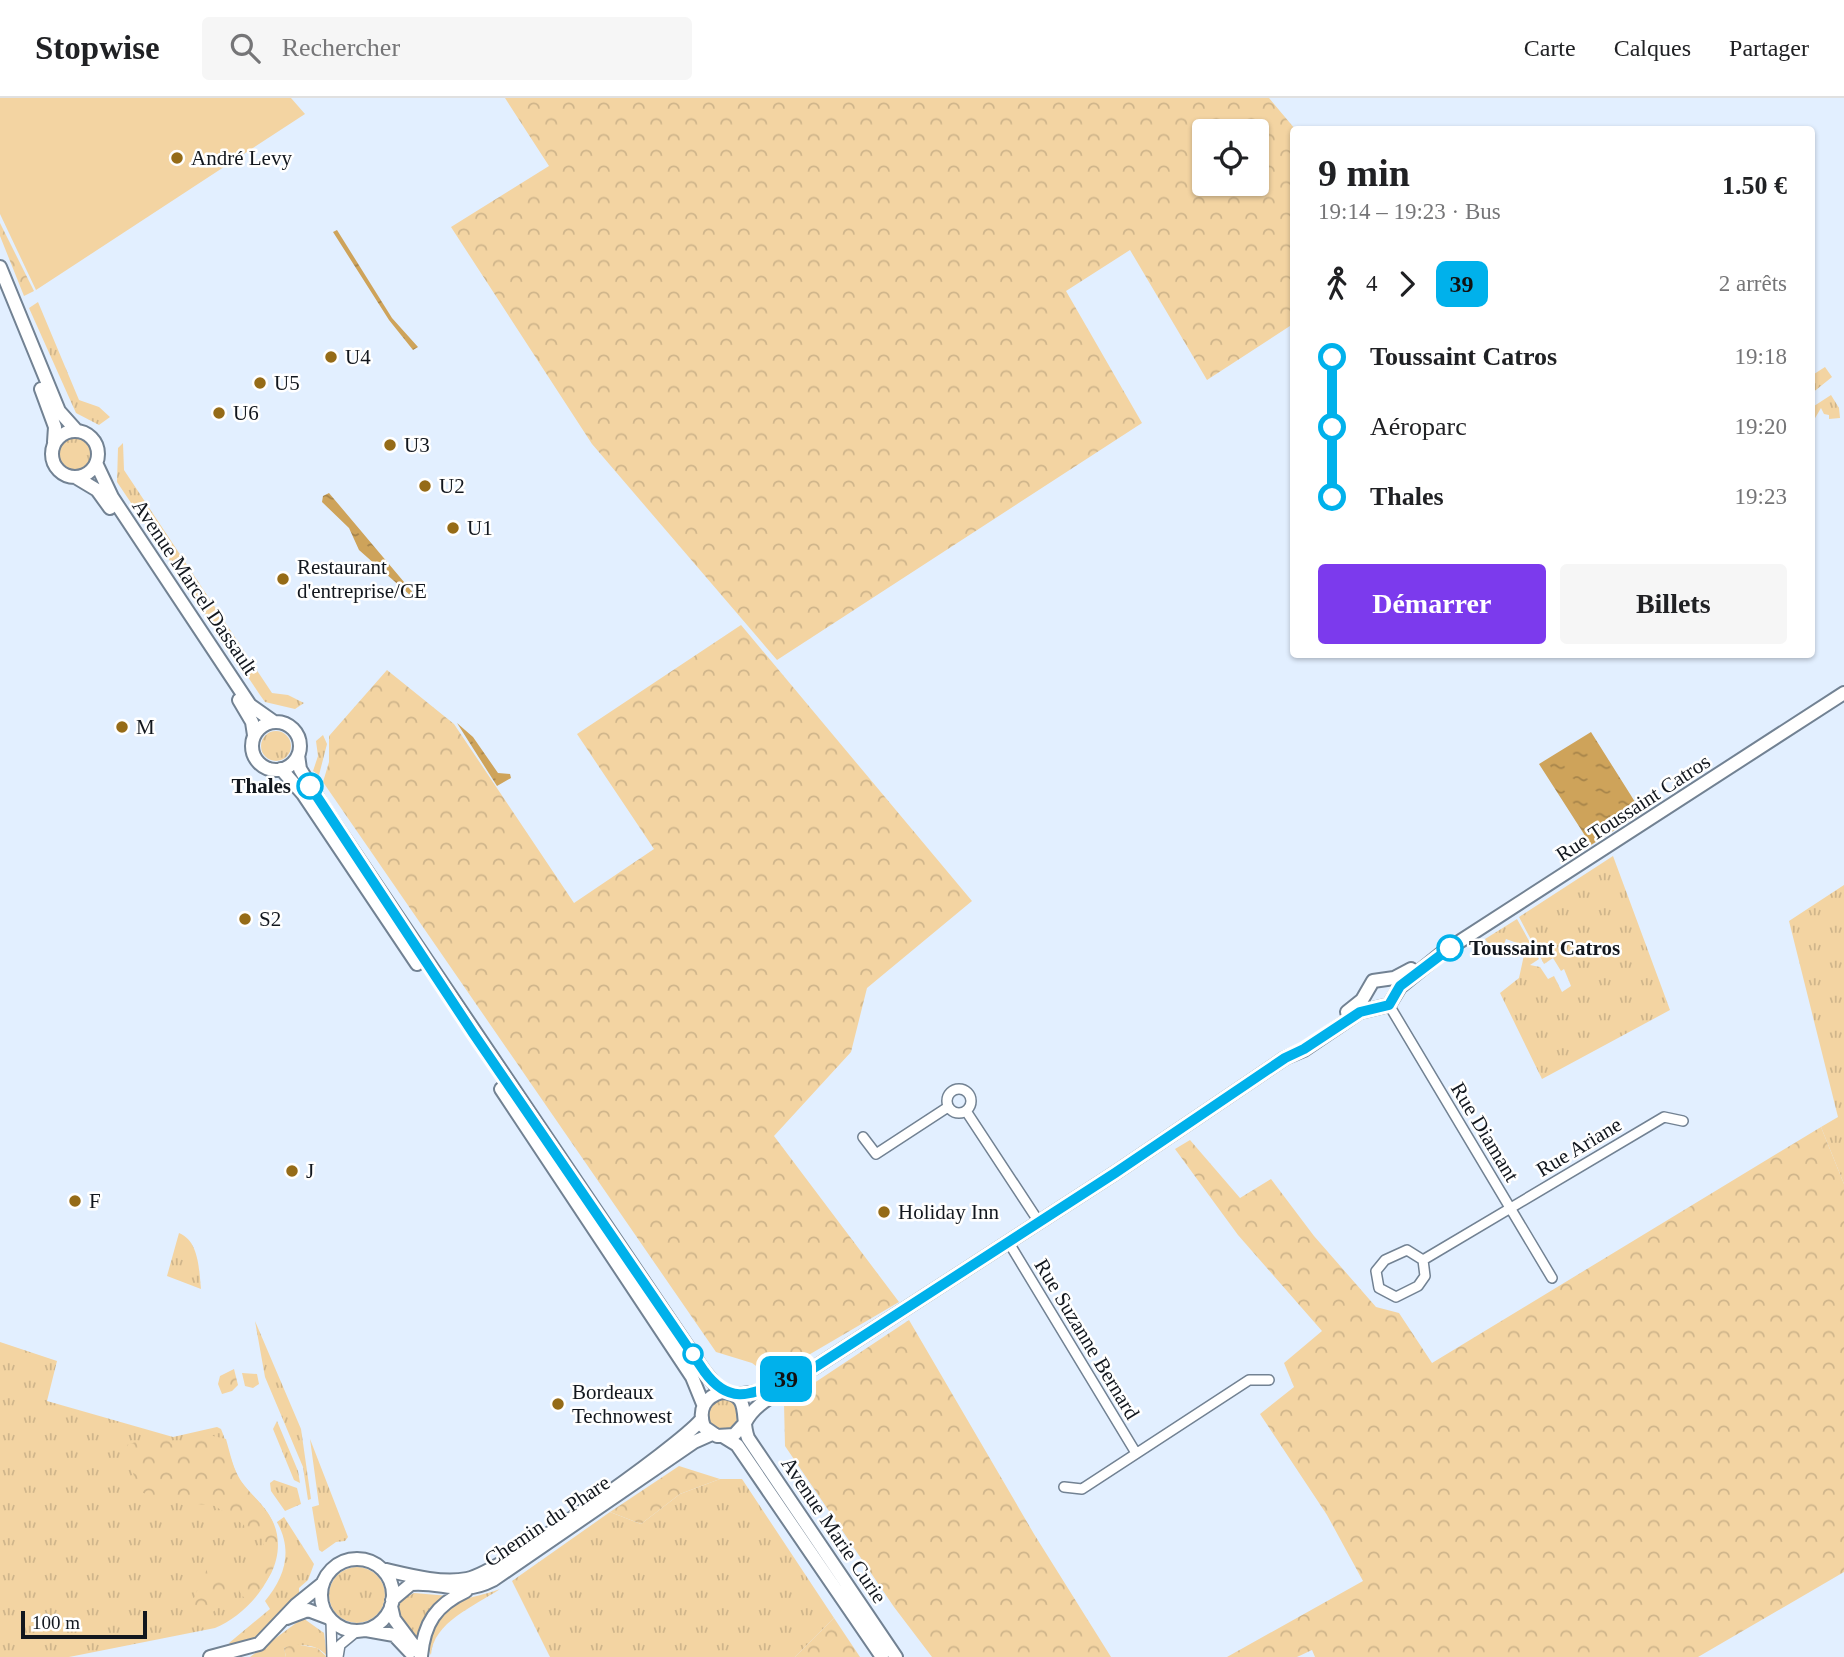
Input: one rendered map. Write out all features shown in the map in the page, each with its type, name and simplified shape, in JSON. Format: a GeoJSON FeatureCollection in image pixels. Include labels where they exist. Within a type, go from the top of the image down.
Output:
{"type":"FeatureCollection","features":[{"type":"Feature","properties":{"kind":"main road"},"geometry":{"type":"LineString","coordinates":[[0,267],[59,411],[76,430],[86,434],[96,444],[96,463],[88,473],[76,478],[65,475],[55,467],[51,454],[55,427],[0,288]]}},
{"type":"Feature","properties":{"kind":"main road"},"geometry":{"type":"LineString","coordinates":[[54,442],[63,433],[76,430]]}},
{"type":"Feature","properties":{"kind":"main road","name":"Avenue Marcel Dassault"},"geometry":{"type":"LineString","coordinates":[[96,463],[112,498],[250,705],[274,722]]}},
{"type":"Feature","properties":{"kind":"main road","name":"Avenue Marcel Dassault"},"geometry":{"type":"LineString","coordinates":[[76,478],[104,498],[243,707],[252,722],[254,735]]}},
{"type":"Feature","properties":{"kind":"main road","name":"Rue Toussaint Catros"},"geometry":{"type":"LineString","coordinates":[[1396,993],[1442,953],[1844,694]]}},
{"type":"Feature","properties":{"kind":"main road"},"geometry":{"type":"LineString","coordinates":[[298,755],[281,769],[268,768],[257,761],[252,750],[254,735],[266,724],[274,722],[293,730],[299,742],[300,769],[322,805],[704,1371],[718,1388],[731,1394],[745,1407],[745,1423]]}},
{"type":"Feature","properties":{"kind":"main road"},"geometry":{"type":"LineString","coordinates":[[281,769],[310,805],[531,1133],[692,1377],[704,1404]]}},
{"type":"Feature","properties":{"kind":"main road","name":"Rue Toussaint Catros"},"geometry":{"type":"LineString","coordinates":[[1386,979],[1401,975],[1430,957],[1442,953]]}},
{"type":"Feature","properties":{"kind":"main road"},"geometry":{"type":"LineString","coordinates":[[806,1373],[796,1383],[755,1405],[745,1423],[734,1435],[718,1436],[701,1420],[704,1404],[711,1396],[759,1392],[806,1373],[1040,1222],[1285,1058],[1304,1049],[1360,1012],[1375,1006],[1389,1005],[1396,993],[1393,984],[1386,979],[1373,981],[1356,1006],[1302,1042],[1285,1058]]}},
{"type":"Feature","properties":{"kind":"main road"},"geometry":{"type":"LineString","coordinates":[[1366,992],[1368,1000],[1375,1006]]}},
{"type":"Feature","properties":{"kind":"main road","name":"Chemin du Phare"},"geometry":{"type":"LineString","coordinates":[[382,1569],[454,1581],[486,1573],[689,1434],[701,1420]]}},
{"type":"Feature","properties":{"kind":"main road","name":"Avenue Marie Curie"},"geometry":{"type":"LineString","coordinates":[[745,1423],[748,1438],[896,1657]]}},
{"type":"Feature","properties":{"kind":"main road","name":"Avenue Marie Curie"},"geometry":{"type":"LineString","coordinates":[[718,1436],[737,1445],[882,1657]]}},
{"type":"Feature","properties":{"kind":"main road","name":"Chemin du Phare"},"geometry":{"type":"LineString","coordinates":[[392,1603],[411,1584],[469,1589],[493,1580],[694,1442],[718,1436]]}},
{"type":"Feature","properties":{"kind":"main road"},"geometry":{"type":"LineString","coordinates":[[210,1657],[259,1644],[296,1605],[323,1583],[334,1567],[352,1559],[366,1560],[382,1569],[391,1583],[394,1619],[419,1657]]}},
{"type":"Feature","properties":{"kind":"main road"},"geometry":{"type":"LineString","coordinates":[[323,1583],[321,1601],[330,1619]]}},
{"type":"Feature","properties":{"kind":"main road"},"geometry":{"type":"LineString","coordinates":[[419,1657],[427,1624],[433,1613],[448,1600],[469,1589]]}},
{"type":"Feature","properties":{"kind":"main road"},"geometry":{"type":"LineString","coordinates":[[362,1630],[377,1625],[392,1603]]}},
{"type":"Feature","properties":{"kind":"main road"},"geometry":{"type":"LineString","coordinates":[[284,1620],[308,1611],[330,1619],[343,1628],[394,1635],[419,1657]]}},
{"type":"Feature","properties":{"kind":"street","name":"Rue Diamant"},"geometry":{"type":"LineString","coordinates":[[1389,1005],[1552,1278]]}},
{"type":"Feature","properties":{"kind":"street"},"geometry":{"type":"LineString","coordinates":[[863,1137],[876,1154],[948,1107],[950,1094],[956,1090],[964,1090],[971,1100],[967,1111]]}},
{"type":"Feature","properties":{"kind":"street"},"geometry":{"type":"LineString","coordinates":[[948,1107],[956,1113],[967,1111]]}},
{"type":"Feature","properties":{"kind":"street"},"geometry":{"type":"LineString","coordinates":[[967,1111],[1040,1222]]}},
{"type":"Feature","properties":{"kind":"street","name":"Rue Ariane"},"geometry":{"type":"LineString","coordinates":[[1423,1260],[1664,1117],[1683,1121]]}},
{"type":"Feature","properties":{"kind":"street","name":"Rue Suzanne Bernard"},"geometry":{"type":"LineString","coordinates":[[1009,1242],[1136,1454]]}},
{"type":"Feature","properties":{"kind":"street"},"geometry":{"type":"LineString","coordinates":[[1407,1251],[1423,1260],[1425,1276],[1418,1286],[1396,1297],[1379,1289],[1376,1271],[1385,1260],[1407,1251]]}},
{"type":"Feature","properties":{"kind":"street"},"geometry":{"type":"LineString","coordinates":[[1064,1487],[1082,1489],[1249,1380],[1269,1380]]}},
{"type":"Feature","properties":{"kind":"street"},"geometry":{"type":"LineString","coordinates":[[330,1619],[335,1657]]}},
{"type":"Feature","properties":{"kind":"street"},"geometry":{"type":"LineString","coordinates":[[335,1657],[340,1645],[362,1630]]}},
{"type":"Feature","properties":{"kind":"green space"},"geometry":{"type":"Polygon","coordinates":[[[0,98],[291,98],[305,114],[36,290],[0,214],[0,98]]]}},
{"type":"Feature","properties":{"kind":"green space"},"geometry":{"type":"Polygon","coordinates":[[[505,98],[1269,98],[1292,126],[1290,126],[1290,326],[1207,380],[1130,250],[1066,291],[1142,423],[777,660],[592,444],[451,227],[549,166],[505,98]]]}},
{"type":"Feature","properties":{"kind":"green space"},"geometry":{"type":"Polygon","coordinates":[[[0,223],[34,291],[24,296],[0,236],[0,223]]]}},
{"type":"Feature","properties":{"kind":"green space"},"geometry":{"type":"Polygon","coordinates":[[[38,302],[79,400],[99,407],[110,417],[99,425],[76,413],[29,308],[38,302]]]}},
{"type":"Feature","properties":{"kind":"green space"},"geometry":{"type":"Polygon","coordinates":[[[1825,367],[1832,377],[1815,391],[1815,373],[1825,367]]]}},
{"type":"Feature","properties":{"kind":"green space"},"geometry":{"type":"Polygon","coordinates":[[[1831,395],[1839,408],[1840,418],[1829,419],[1829,415],[1824,414],[1821,408],[1815,418],[1815,405],[1831,395]]]}},
{"type":"Feature","properties":{"kind":"green space"},"geometry":{"type":"Polygon","coordinates":[[[74,437],[86,442],[91,454],[86,466],[74,471],[62,466],[57,454],[62,442],[74,437]]]}},
{"type":"Feature","properties":{"kind":"green space"},"geometry":{"type":"Polygon","coordinates":[[[123,443],[124,470],[272,693],[288,695],[304,703],[295,709],[265,702],[260,695],[117,482],[118,448],[123,443]]]}},
{"type":"Feature","properties":{"kind":"green space"},"geometry":{"type":"Polygon","coordinates":[[[741,625],[972,901],[867,988],[851,1052],[774,1136],[899,1302],[771,1377],[752,1363],[716,1352],[323,782],[329,762],[329,736],[387,670],[454,724],[574,903],[654,849],[577,734],[741,625]]]}},
{"type":"Feature","properties":{"kind":"green space"},"geometry":{"type":"Polygon","coordinates":[[[276,731],[287,735],[291,746],[287,757],[276,761],[265,757],[261,746],[265,735],[276,731]]]}},
{"type":"Feature","properties":{"kind":"green space"},"geometry":{"type":"Polygon","coordinates":[[[323,735],[327,744],[319,775],[313,771],[318,756],[316,741],[323,735]]]}},
{"type":"Feature","properties":{"kind":"green space"},"geometry":{"type":"Polygon","coordinates":[[[1613,856],[1670,1010],[1542,1079],[1500,993],[1519,978],[1524,955],[1515,952],[1517,943],[1506,939],[1504,944],[1491,948],[1485,939],[1517,919],[1539,959],[1530,965],[1540,967],[1548,979],[1554,976],[1562,992],[1571,986],[1564,969],[1561,971],[1553,958],[1544,964],[1519,917],[1613,856]]]}},
{"type":"Feature","properties":{"kind":"green space"},"geometry":{"type":"Polygon","coordinates":[[[1844,885],[1844,1184],[1821,1127],[1838,1117],[1789,921],[1844,885]]]}},
{"type":"Feature","properties":{"kind":"green space"},"geometry":{"type":"Polygon","coordinates":[[[1821,1127],[1844,1184],[1844,1572],[1698,1657],[1315,1657],[1312,1650],[1297,1657],[1227,1657],[1363,1581],[1327,1515],[1260,1414],[1294,1387],[1284,1363],[1322,1331],[1238,1235],[1175,1149],[1190,1140],[1240,1198],[1271,1179],[1314,1236],[1376,1307],[1399,1313],[1432,1363],[1821,1127]]]}},
{"type":"Feature","properties":{"kind":"green space"},"geometry":{"type":"Polygon","coordinates":[[[179,1233],[191,1242],[194,1249],[201,1289],[167,1276],[179,1233]]]}},
{"type":"Feature","properties":{"kind":"green space"},"geometry":{"type":"Polygon","coordinates":[[[909,1320],[1034,1534],[1111,1657],[932,1657],[894,1607],[785,1446],[784,1403],[909,1320]]]}},
{"type":"Feature","properties":{"kind":"green space"},"geometry":{"type":"Polygon","coordinates":[[[255,1321],[301,1429],[311,1499],[308,1500],[303,1467],[265,1377],[255,1321]]]}},
{"type":"Feature","properties":{"kind":"green space"},"geometry":{"type":"Polygon","coordinates":[[[0,1342],[57,1361],[47,1401],[173,1437],[217,1427],[221,1429],[237,1474],[270,1517],[277,1539],[272,1570],[254,1599],[242,1611],[215,1628],[69,1657],[0,1657],[0,1342]]]}},
{"type":"Feature","properties":{"kind":"green space"},"geometry":{"type":"Polygon","coordinates":[[[234,1369],[238,1385],[232,1391],[222,1394],[218,1384],[220,1376],[234,1369]]]}},
{"type":"Feature","properties":{"kind":"green space"},"geometry":{"type":"Polygon","coordinates":[[[242,1373],[257,1374],[259,1384],[253,1388],[245,1386],[242,1373]]]}},
{"type":"Feature","properties":{"kind":"green space"},"geometry":{"type":"Polygon","coordinates":[[[724,1398],[735,1403],[740,1414],[735,1425],[724,1430],[713,1425],[708,1414],[713,1403],[724,1398]]]}},
{"type":"Feature","properties":{"kind":"green space"},"geometry":{"type":"Polygon","coordinates":[[[277,1421],[298,1471],[300,1483],[294,1480],[273,1429],[277,1421]]]}},
{"type":"Feature","properties":{"kind":"green space"},"geometry":{"type":"Polygon","coordinates":[[[209,1435],[226,1439],[238,1476],[269,1515],[276,1531],[277,1554],[269,1577],[255,1594],[245,1599],[239,1591],[262,1564],[264,1539],[247,1537],[244,1525],[215,1506],[159,1500],[137,1490],[127,1445],[147,1438],[168,1439],[171,1444],[209,1435]]]}},
{"type":"Feature","properties":{"kind":"green space"},"geometry":{"type":"Polygon","coordinates":[[[310,1439],[348,1537],[322,1552],[319,1550],[312,1507],[319,1505],[310,1439]]]}},
{"type":"Feature","properties":{"kind":"green space"},"geometry":{"type":"Polygon","coordinates":[[[679,1466],[720,1479],[680,1494],[641,1524],[610,1512],[679,1466]]]}},
{"type":"Feature","properties":{"kind":"green space"},"geometry":{"type":"Polygon","coordinates":[[[720,1479],[742,1479],[834,1618],[795,1657],[550,1657],[512,1581],[610,1512],[641,1524],[680,1494],[720,1479]]]}},
{"type":"Feature","properties":{"kind":"green space"},"geometry":{"type":"Polygon","coordinates":[[[274,1480],[297,1488],[301,1504],[285,1511],[271,1491],[270,1483],[274,1480]]]}},
{"type":"Feature","properties":{"kind":"green space"},"geometry":{"type":"Polygon","coordinates":[[[284,1517],[314,1564],[308,1580],[299,1588],[299,1597],[255,1640],[234,1649],[229,1643],[270,1609],[265,1601],[278,1583],[286,1553],[277,1522],[284,1517]]]}},
{"type":"Feature","properties":{"kind":"green space"},"geometry":{"type":"Polygon","coordinates":[[[352,1567],[362,1567],[377,1575],[383,1584],[383,1606],[377,1615],[362,1623],[352,1623],[334,1611],[329,1600],[329,1590],[341,1572],[352,1567]]]}},
{"type":"Feature","properties":{"kind":"green space"},"geometry":{"type":"Polygon","coordinates":[[[207,1569],[230,1569],[223,1602],[212,1613],[195,1620],[194,1598],[207,1569]]]}},
{"type":"Feature","properties":{"kind":"green space"},"geometry":{"type":"Polygon","coordinates":[[[500,1589],[447,1624],[439,1633],[431,1655],[425,1643],[436,1617],[444,1609],[462,1600],[500,1589]]]}},
{"type":"Feature","properties":{"kind":"green space"},"geometry":{"type":"Polygon","coordinates":[[[414,1593],[449,1596],[418,1638],[399,1612],[399,1601],[414,1593]]]}},
{"type":"Feature","properties":{"kind":"green space"},"geometry":{"type":"Polygon","coordinates":[[[303,1618],[324,1633],[327,1656],[318,1649],[301,1645],[284,1648],[286,1657],[250,1657],[303,1618]]]}},
{"type":"Feature","properties":{"kind":"green space"},"geometry":{"type":"Polygon","coordinates":[[[834,1618],[860,1657],[795,1657],[834,1618]]]}},
{"type":"Feature","properties":{"kind":"green space"},"geometry":{"type":"Polygon","coordinates":[[[294,1644],[317,1648],[327,1657],[286,1657],[284,1648],[294,1644]]]}},
{"type":"Feature","properties":{"kind":"water"},"geometry":{"type":"Polygon","coordinates":[[[337,230],[392,318],[418,347],[413,350],[389,320],[333,232],[337,230]]]}},
{"type":"Feature","properties":{"kind":"water"},"geometry":{"type":"Polygon","coordinates":[[[329,493],[415,595],[411,596],[359,550],[349,528],[322,502],[323,496],[329,493]]]}},
{"type":"Feature","properties":{"kind":"water"},"geometry":{"type":"Polygon","coordinates":[[[457,723],[473,737],[498,773],[510,774],[511,778],[497,786],[457,723]]]}},
{"type":"Feature","properties":{"kind":"water"},"geometry":{"type":"Polygon","coordinates":[[[1591,732],[1642,813],[1591,845],[1539,764],[1591,732]]]}},
{"type":"Feature","properties":{"kind":"bus line","name":"39"},"geometry":{"type":"LineString","coordinates":[[310,786],[473,1033],[704,1371],[718,1388],[735,1395],[753,1394],[792,1376],[806,1373],[1115,1173],[1285,1058],[1304,1049],[1360,1012],[1375,1006],[1380,1008],[1389,1005],[1400,986],[1450,948]]}},
{"type":"Feature","properties":{"kind":"place","name":"André Levy"},"geometry":{"type":"Point","coordinates":[177,158]}},
{"type":"Feature","properties":{"kind":"place","name":"U4"},"geometry":{"type":"Point","coordinates":[331,357]}},
{"type":"Feature","properties":{"kind":"place","name":"U5"},"geometry":{"type":"Point","coordinates":[260,383]}},
{"type":"Feature","properties":{"kind":"place","name":"U6"},"geometry":{"type":"Point","coordinates":[219,413]}},
{"type":"Feature","properties":{"kind":"place","name":"U3"},"geometry":{"type":"Point","coordinates":[390,445]}},
{"type":"Feature","properties":{"kind":"place","name":"U2"},"geometry":{"type":"Point","coordinates":[425,486]}},
{"type":"Feature","properties":{"kind":"place","name":"U1"},"geometry":{"type":"Point","coordinates":[453,528]}},
{"type":"Feature","properties":{"kind":"place","name":"Restaurant d'entreprise/CE"},"geometry":{"type":"Point","coordinates":[283,579]}},
{"type":"Feature","properties":{"kind":"place","name":"M"},"geometry":{"type":"Point","coordinates":[122,727]}},
{"type":"Feature","properties":{"kind":"place","name":"Thales"},"geometry":{"type":"Point","coordinates":[310,786]}},
{"type":"Feature","properties":{"kind":"place","name":"S2"},"geometry":{"type":"Point","coordinates":[245,919]}},
{"type":"Feature","properties":{"kind":"place","name":"Toussaint Catros"},"geometry":{"type":"Point","coordinates":[1450,948]}},
{"type":"Feature","properties":{"kind":"place","name":"J"},"geometry":{"type":"Point","coordinates":[292,1171]}},
{"type":"Feature","properties":{"kind":"place","name":"F"},"geometry":{"type":"Point","coordinates":[75,1201]}},
{"type":"Feature","properties":{"kind":"place","name":"Holiday Inn"},"geometry":{"type":"Point","coordinates":[884,1212]}},
{"type":"Feature","properties":{"kind":"place","name":"Bordeaux Technowest"},"geometry":{"type":"Point","coordinates":[558,1404]}}]}
